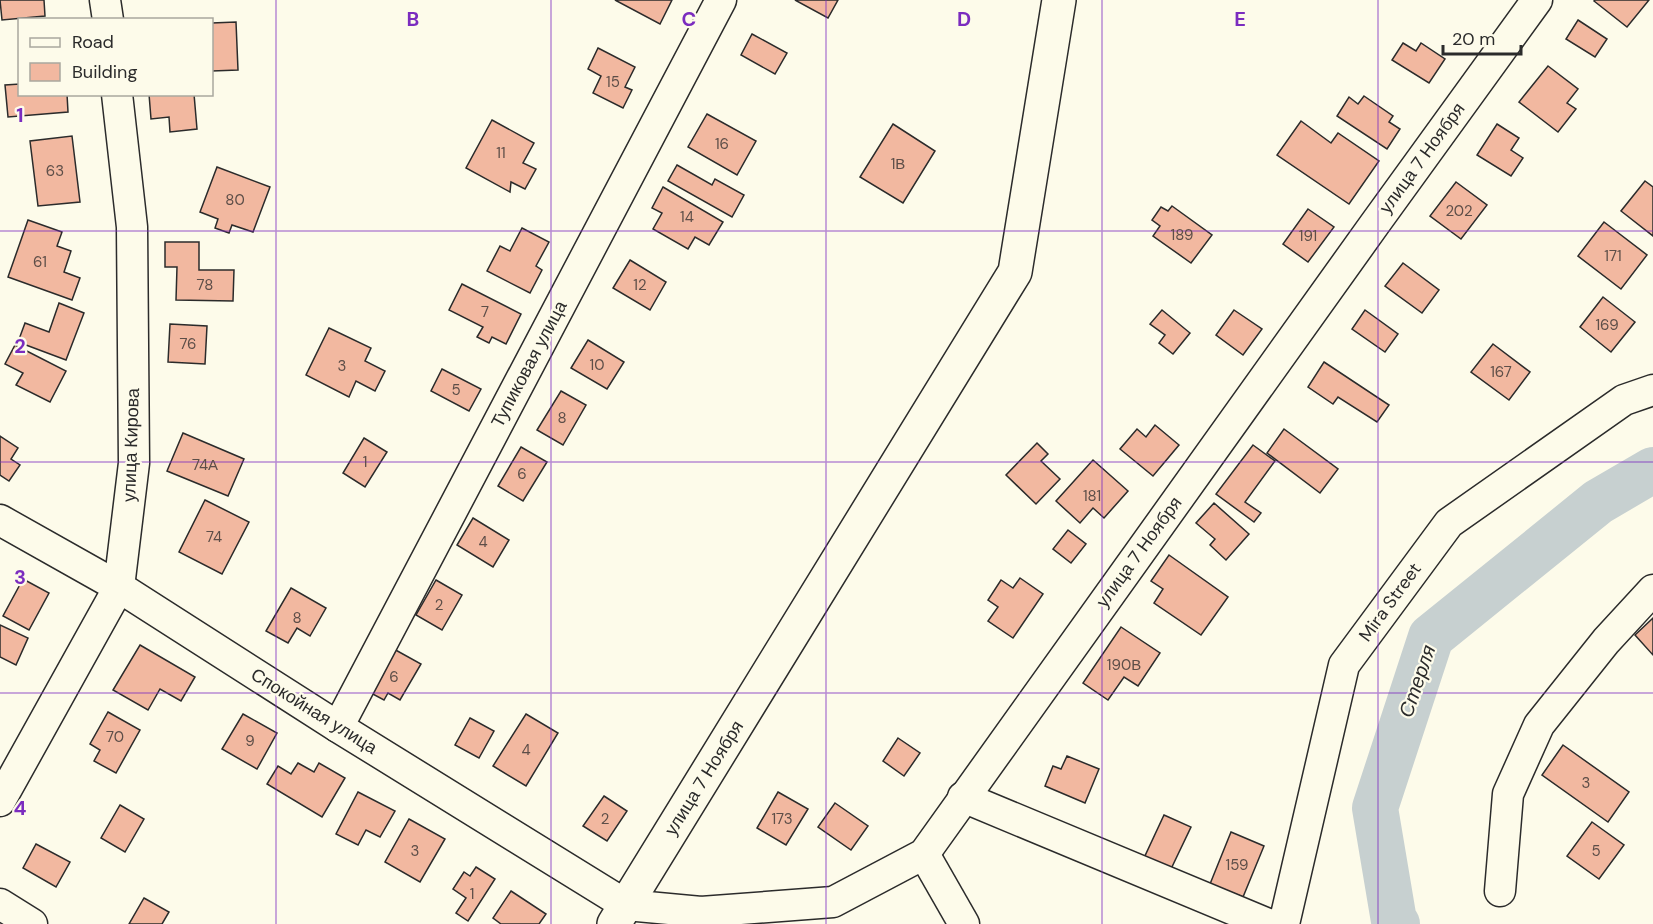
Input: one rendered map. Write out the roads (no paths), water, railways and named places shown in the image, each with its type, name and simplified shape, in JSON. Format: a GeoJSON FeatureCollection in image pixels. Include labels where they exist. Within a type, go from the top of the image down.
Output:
{"type":"FeatureCollection","features":[{"type":"Feature","properties":{"kind":"main road","name":"улица 7 Ноября"},"geometry":{"type":"LineString","coordinates":[[620,914],[1015,272],[1059,0]]}},
{"type":"Feature","properties":{"kind":"street"},"geometry":{"type":"LineString","coordinates":[[105,0],[108,18]]}},
{"type":"Feature","properties":{"kind":"street","name":"Тупиковая улица"},"geometry":{"type":"LineString","coordinates":[[338,727],[721,0]]}},
{"type":"Feature","properties":{"kind":"street","name":"улица 7 Ноября"},"geometry":{"type":"LineString","coordinates":[[620,914],[701,912],[833,902],[924,854],[963,796],[1537,0]]}},
{"type":"Feature","properties":{"kind":"street","name":"улица Кирова"},"geometry":{"type":"LineString","coordinates":[[0,801],[119,587],[134,451],[132,227],[117,96]]}},
{"type":"Feature","properties":{"kind":"street","name":"Mira Street"},"geometry":{"type":"LineString","coordinates":[[1284,924],[1344,665],[1449,524],[1624,400],[1653,390]]}},
{"type":"Feature","properties":{"kind":"street","name":"Спокойная улица"},"geometry":{"type":"LineString","coordinates":[[0,520],[119,587],[338,727],[620,914]]}},
{"type":"Feature","properties":{"kind":"street"},"geometry":{"type":"LineString","coordinates":[[1500,891],[1508,794],[1539,725],[1606,641],[1653,590]]}},
{"type":"Feature","properties":{"kind":"street"},"geometry":{"type":"LineString","coordinates":[[963,796],[1268,924]]}},
{"type":"Feature","properties":{"kind":"street"},"geometry":{"type":"LineString","coordinates":[[924,854],[964,924]]}},
{"type":"Feature","properties":{"kind":"street"},"geometry":{"type":"LineString","coordinates":[[0,904],[32,924]]}},
{"type":"Feature","properties":{"kind":"waterway","name":"Стерля"},"geometry":{"type":"LineString","coordinates":[[1397,924],[1394,921],[1375,808],[1431,637],[1598,502],[1653,470]]}}]}
